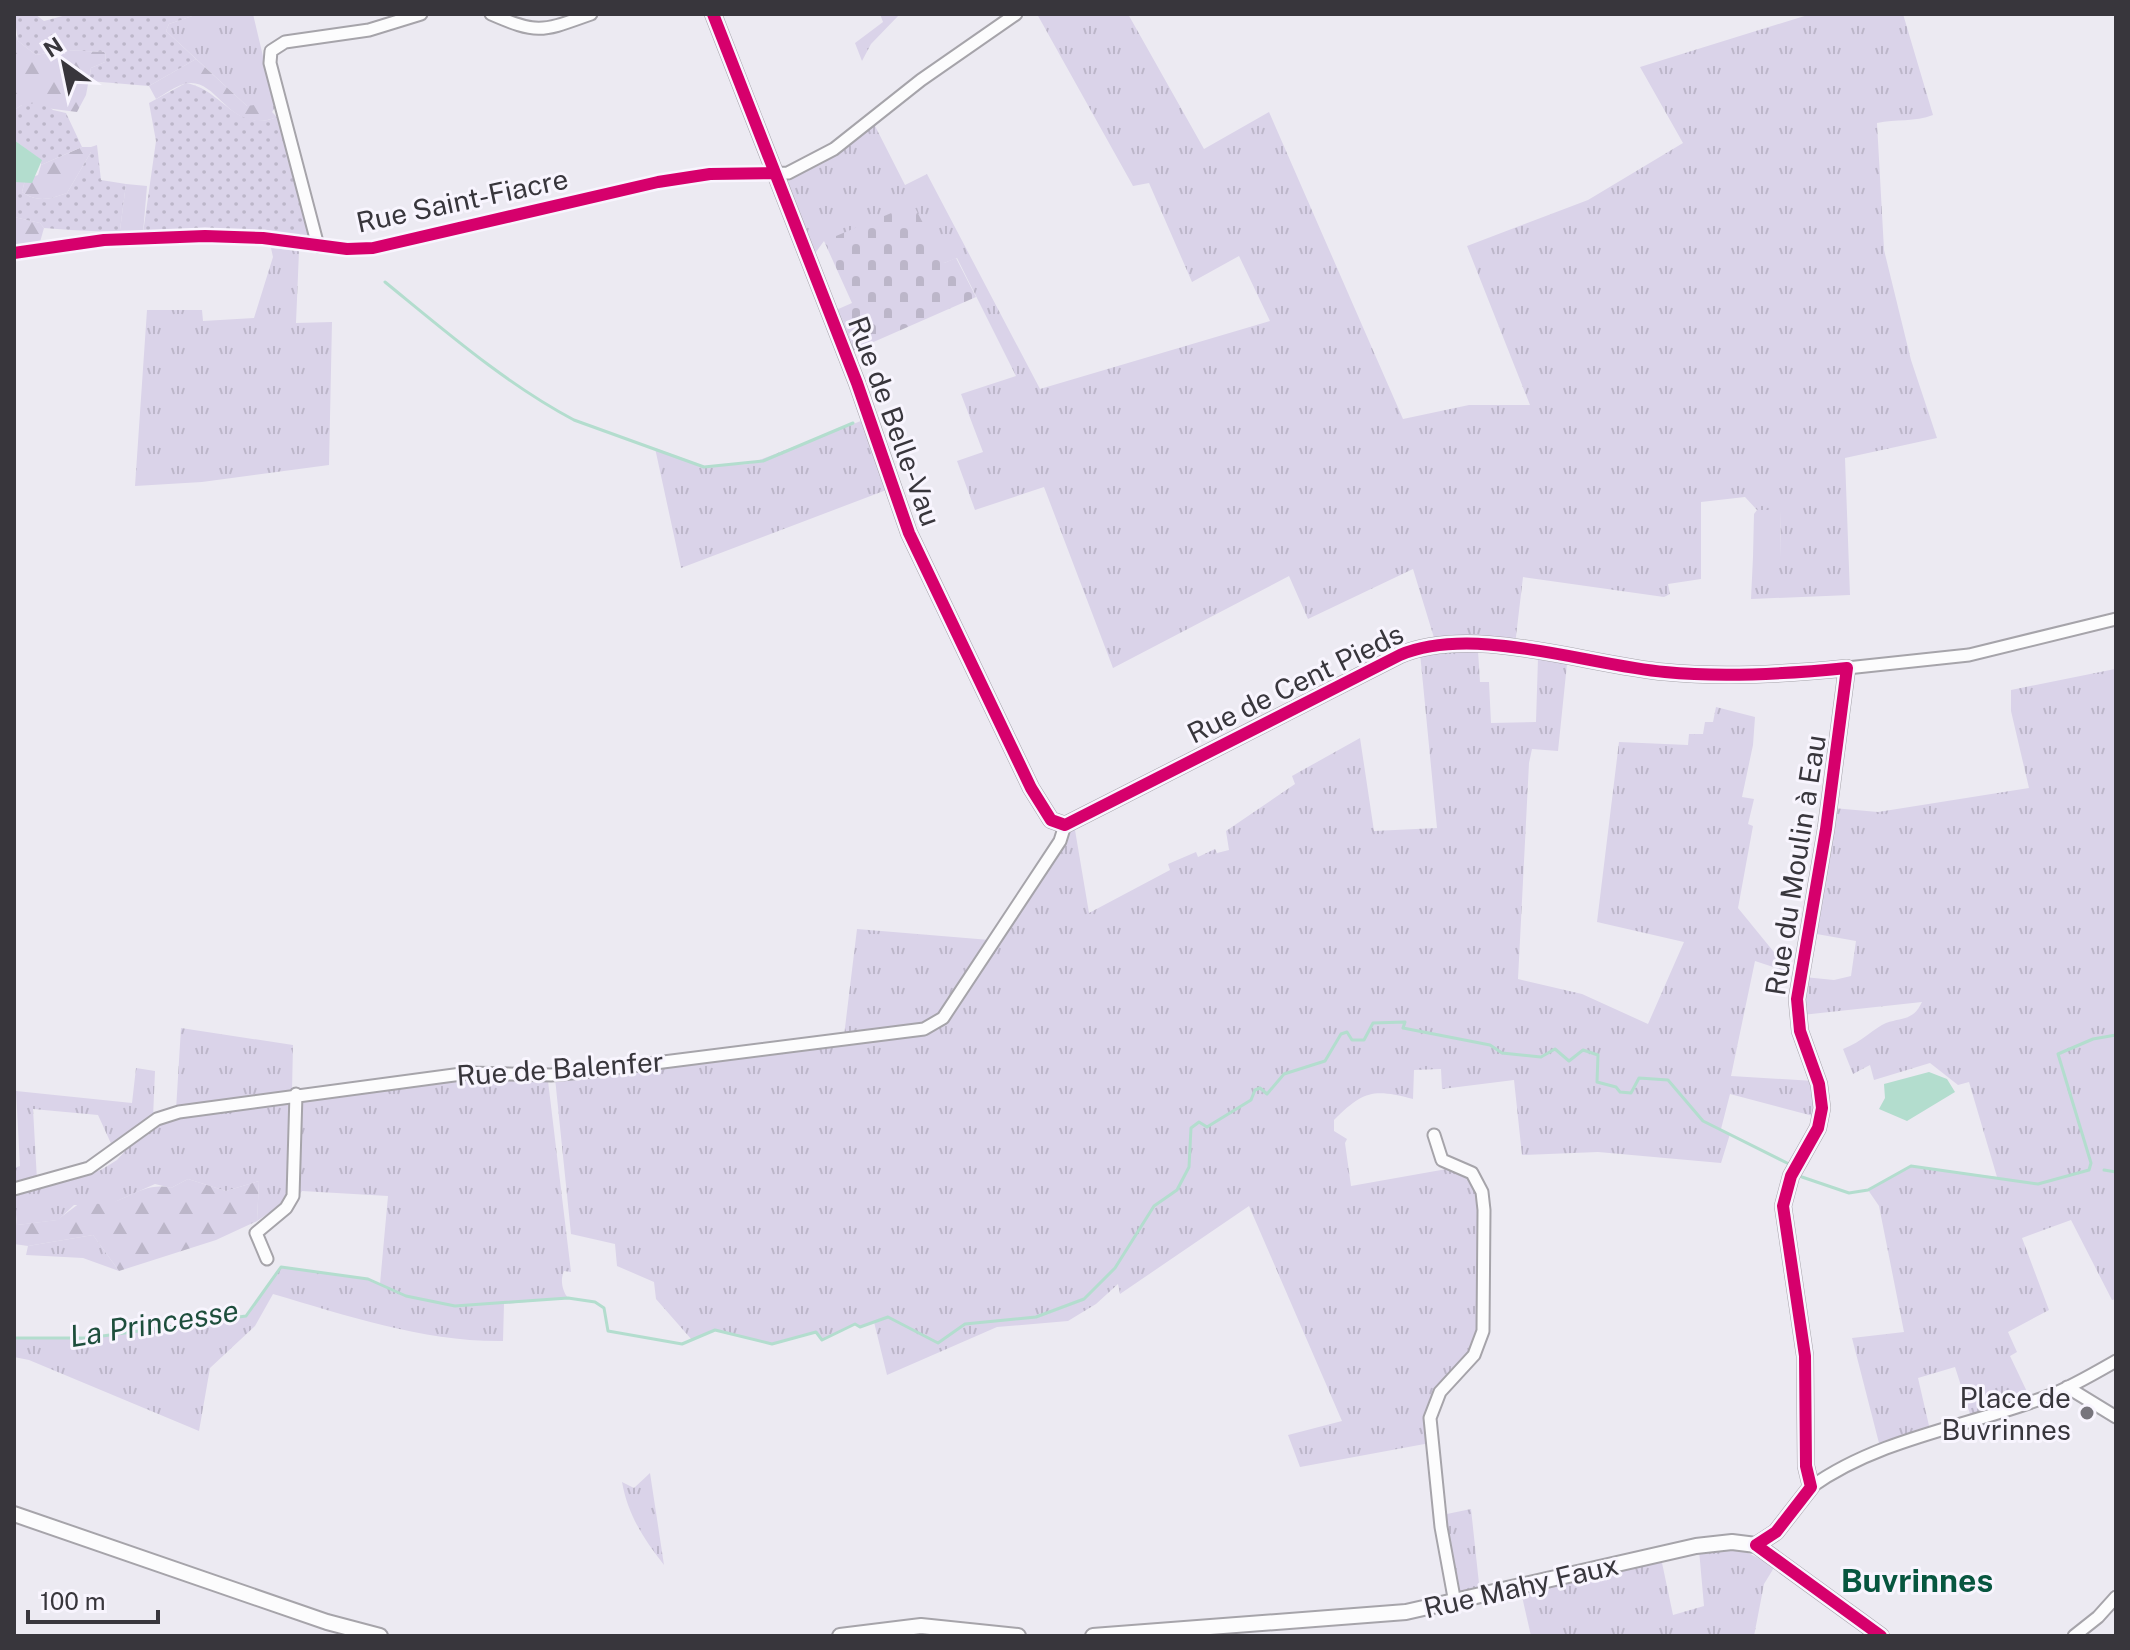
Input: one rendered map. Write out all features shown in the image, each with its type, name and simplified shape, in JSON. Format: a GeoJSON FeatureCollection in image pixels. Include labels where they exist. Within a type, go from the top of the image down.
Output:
{"type":"FeatureCollection","features":[{"type":"Feature","properties":{"kind":"street"},"geometry":{"type":"LineString","coordinates":[[318,246],[270,63],[271,51],[285,42],[369,30],[421,14]]}},
{"type":"Feature","properties":{"kind":"street"},"geometry":{"type":"LineString","coordinates":[[491,14],[522,28],[539,31],[591,14]]}},
{"type":"Feature","properties":{"kind":"street","name":"Rue de Belle-Vau"},"geometry":{"type":"LineString","coordinates":[[713,14],[857,383],[909,533],[1031,788],[1051,820],[1065,825]]}},
{"type":"Feature","properties":{"kind":"street","name":"Rue Saint-Fiacre"},"geometry":{"type":"LineString","coordinates":[[14,253],[104,240],[205,236],[263,238],[318,246],[385,246],[658,182],[710,174],[788,173],[834,149],[921,80],[1016,14]]}},
{"type":"Feature","properties":{"kind":"street","name":"Rue de Cent Pieds"},"geometry":{"type":"LineString","coordinates":[[1065,825],[1400,655],[1421,648],[1485,645],[1670,672],[1749,674],[1847,668],[1969,655],[2116,619]]}},
{"type":"Feature","properties":{"kind":"street","name":"Rue du Moulin à Eau"},"geometry":{"type":"LineString","coordinates":[[1811,1487],[1806,1466],[1805,1356],[1783,1206],[1791,1176],[1818,1128],[1822,1108],[1819,1084],[1800,1031],[1797,999],[1830,802],[1847,668]]}},
{"type":"Feature","properties":{"kind":"street","name":"Rue de Balenfer"},"geometry":{"type":"LineString","coordinates":[[14,1189],[89,1168],[168,1114],[296,1094],[469,1073],[551,1075],[592,1071],[930,1027],[943,1018],[1060,841],[1065,825]]}},
{"type":"Feature","properties":{"kind":"street"},"geometry":{"type":"LineString","coordinates":[[267,1259],[256,1233],[286,1208],[293,1196],[296,1094]]}},
{"type":"Feature","properties":{"kind":"street"},"geometry":{"type":"LineString","coordinates":[[1434,1135],[1442,1160],[1472,1173],[1482,1192],[1484,1210],[1487,1283],[1483,1331],[1469,1363],[1440,1392],[1430,1418],[1441,1527],[1455,1603]]}},
{"type":"Feature","properties":{"kind":"street"},"geometry":{"type":"LineString","coordinates":[[1881,1636],[1756,1545],[1776,1532],[1811,1487],[1827,1476],[1883,1450],[2067,1387],[2116,1361]]}},
{"type":"Feature","properties":{"kind":"street"},"geometry":{"type":"LineString","coordinates":[[2067,1387],[2116,1417]]}},
{"type":"Feature","properties":{"kind":"street"},"geometry":{"type":"LineString","coordinates":[[14,1514],[327,1622],[380,1636]]}},
{"type":"Feature","properties":{"kind":"street","name":"Rue Mahy Faux"},"geometry":{"type":"LineString","coordinates":[[1093,1636],[1364,1618],[1455,1603],[1696,1546],[1732,1542],[1756,1545]]}},
{"type":"Feature","properties":{"kind":"street"},"geometry":{"type":"LineString","coordinates":[[2074,1636],[2098,1617],[2116,1597]]}},
{"type":"Feature","properties":{"kind":"street"},"geometry":{"type":"LineString","coordinates":[[840,1636],[921,1626],[1018,1636]]}},
{"type":"Feature","properties":{"kind":"green space"},"geometry":{"type":"Polygon","coordinates":[[[14,14],[35,14],[44,21],[70,14],[198,14],[169,24],[166,31],[196,59],[149,86],[89,81],[91,68],[105,62],[106,52],[63,50],[36,55],[18,41],[14,14]]]}},
{"type":"Feature","properties":{"kind":"green space"},"geometry":{"type":"Polygon","coordinates":[[[198,14],[253,14],[275,107],[272,112],[247,106],[166,31],[169,24],[198,14]]]}},
{"type":"Feature","properties":{"kind":"green space"},"geometry":{"type":"Polygon","coordinates":[[[880,14],[900,14],[871,44],[862,61],[855,43],[883,22],[880,14]]]}},
{"type":"Feature","properties":{"kind":"green space"},"geometry":{"type":"Polygon","coordinates":[[[1037,14],[1128,14],[1204,149],[1269,112],[1403,419],[1469,405],[1530,405],[1467,246],[1588,200],[1683,143],[1640,67],[1811,14],[1903,14],[1933,115],[1877,123],[1884,250],[1911,360],[1937,438],[1845,458],[1850,595],[1751,599],[1753,557],[1781,557],[1780,511],[1757,510],[1745,497],[1701,502],[1701,579],[1668,584],[1670,594],[1664,597],[1523,577],[1515,645],[1435,641],[1413,569],[1308,619],[1289,576],[1113,668],[1044,487],[975,510],[957,461],[983,452],[961,394],[1016,376],[957,258],[944,263],[824,241],[816,252],[811,250],[785,184],[873,122],[905,185],[927,174],[1040,389],[1270,321],[1239,256],[1192,282],[1149,183],[1133,186],[1037,14]]]}},
{"type":"Feature","properties":{"kind":"green space"},"geometry":{"type":"Polygon","coordinates":[[[14,29],[18,41],[36,55],[63,50],[106,52],[105,62],[91,68],[86,95],[77,112],[22,105],[14,110],[14,29]]]}},
{"type":"Feature","properties":{"kind":"green space"},"geometry":{"type":"Polygon","coordinates":[[[196,59],[247,106],[274,102],[272,112],[277,117],[260,121],[247,119],[196,83],[180,85],[156,99],[149,86],[196,59]]]}},
{"type":"Feature","properties":{"kind":"green space"},"geometry":{"type":"Polygon","coordinates":[[[186,83],[210,93],[251,120],[277,117],[312,238],[245,233],[143,232],[156,141],[149,103],[186,83]]]}},
{"type":"Feature","properties":{"kind":"green space"},"geometry":{"type":"Polygon","coordinates":[[[43,102],[53,110],[66,113],[82,147],[41,165],[41,160],[14,140],[14,110],[22,105],[43,102]]]}},
{"type":"Feature","properties":{"kind":"green space"},"geometry":{"type":"Polygon","coordinates":[[[97,145],[101,180],[126,184],[120,230],[135,232],[44,228],[40,223],[14,217],[14,182],[25,180],[22,192],[33,198],[50,198],[67,193],[91,147],[97,145]]]}},
{"type":"Feature","properties":{"kind":"green space"},"geometry":{"type":"Polygon","coordinates":[[[82,147],[91,147],[91,152],[67,193],[44,199],[22,192],[25,180],[38,175],[41,165],[82,147]]]}},
{"type":"Feature","properties":{"kind":"green space"},"geometry":{"type":"Polygon","coordinates":[[[126,184],[147,186],[143,233],[120,230],[126,184]]]}},
{"type":"Feature","properties":{"kind":"green space"},"geometry":{"type":"Polygon","coordinates":[[[913,204],[944,263],[956,258],[976,297],[853,351],[836,310],[852,303],[824,241],[913,204]]]}},
{"type":"Feature","properties":{"kind":"green space"},"geometry":{"type":"Polygon","coordinates":[[[14,217],[40,223],[44,228],[40,242],[14,245],[14,217]]]}},
{"type":"Feature","properties":{"kind":"green space"},"geometry":{"type":"Polygon","coordinates":[[[271,248],[299,251],[296,323],[332,322],[329,465],[202,482],[135,486],[147,310],[202,310],[203,321],[254,318],[273,257],[271,248]]]}},
{"type":"Feature","properties":{"kind":"green space"},"geometry":{"type":"Polygon","coordinates":[[[866,419],[889,489],[681,568],[655,448],[704,466],[749,464],[866,419]]]}},
{"type":"Feature","properties":{"kind":"green space"},"geometry":{"type":"Polygon","coordinates":[[[1757,510],[1780,510],[1781,557],[1753,557],[1754,514],[1757,510]]]}},
{"type":"Feature","properties":{"kind":"green space"},"geometry":{"type":"Polygon","coordinates":[[[1478,651],[1480,682],[1489,682],[1491,723],[1536,722],[1538,658],[1567,664],[1558,751],[1532,749],[1529,763],[1518,979],[1582,994],[1648,1024],[1684,942],[1597,922],[1619,742],[1688,745],[1689,734],[1703,734],[1705,722],[1713,722],[1716,707],[1755,717],[1753,745],[1742,797],[1754,799],[1748,824],[1753,826],[1738,908],[1782,962],[1785,971],[1755,961],[1731,1076],[1814,1081],[1817,1108],[1813,1116],[1730,1094],[1721,1129],[1730,1134],[1721,1163],[1598,1152],[1522,1155],[1514,1080],[1442,1089],[1441,1069],[1414,1070],[1413,1099],[1370,1094],[1344,1110],[1334,1120],[1334,1131],[1347,1139],[1351,1186],[1458,1167],[1463,1169],[1480,1192],[1484,1248],[1477,1345],[1437,1392],[1430,1443],[1300,1467],[1288,1435],[1342,1421],[1249,1206],[1120,1294],[1118,1284],[1096,1304],[1068,1321],[997,1327],[887,1375],[874,1322],[860,1327],[855,1324],[822,1340],[816,1332],[772,1344],[716,1330],[692,1340],[656,1299],[654,1282],[617,1266],[615,1244],[571,1234],[555,1078],[938,1030],[1072,829],[1075,830],[1089,913],[1170,870],[1168,864],[1196,852],[1198,857],[1215,849],[1217,853],[1229,850],[1226,831],[1295,784],[1292,776],[1360,738],[1374,831],[1437,828],[1420,653],[1478,651]]]}},
{"type":"Feature","properties":{"kind":"green space"},"geometry":{"type":"Polygon","coordinates":[[[2115,669],[2116,1299],[2112,1300],[2071,1220],[2022,1238],[2049,1310],[2008,1332],[2017,1352],[2010,1356],[2030,1398],[1971,1417],[1955,1367],[1918,1378],[1930,1430],[1880,1447],[1852,1338],[1904,1332],[1879,1206],[1868,1190],[1911,1166],[1997,1177],[1969,1082],[1958,1085],[1930,1063],[1874,1080],[1870,1065],[1853,1074],[1843,1049],[1886,1023],[1911,1015],[1922,1002],[1802,1015],[1804,977],[1834,980],[1851,976],[1856,941],[1811,933],[1833,808],[1878,812],[2029,788],[2011,711],[2011,690],[2115,669]]]}},
{"type":"Feature","properties":{"kind":"green space"},"geometry":{"type":"Polygon","coordinates":[[[857,929],[990,940],[947,1009],[926,1025],[844,1036],[857,929]]]}},
{"type":"Feature","properties":{"kind":"green space"},"geometry":{"type":"Polygon","coordinates":[[[181,1028],[293,1045],[292,1091],[176,1110],[181,1028]]]}},
{"type":"Feature","properties":{"kind":"green space"},"geometry":{"type":"Polygon","coordinates":[[[136,1068],[155,1071],[153,1118],[114,1150],[98,1115],[33,1109],[37,1180],[14,1187],[14,1168],[20,1166],[16,1091],[132,1103],[136,1068]]]}},
{"type":"Feature","properties":{"kind":"green space"},"geometry":{"type":"Polygon","coordinates":[[[470,1075],[548,1081],[571,1272],[564,1271],[562,1278],[568,1298],[504,1304],[503,1341],[415,1332],[273,1294],[255,1326],[210,1368],[199,1431],[29,1360],[14,1357],[14,1338],[88,1338],[246,1316],[281,1267],[368,1279],[380,1284],[388,1196],[302,1191],[298,1197],[302,1098],[470,1075]]]}},
{"type":"Feature","properties":{"kind":"green space"},"geometry":{"type":"Polygon","coordinates":[[[292,1100],[290,1188],[285,1202],[257,1221],[259,1181],[226,1191],[188,1179],[171,1188],[155,1184],[108,1205],[74,1205],[58,1220],[17,1225],[14,1193],[101,1170],[117,1160],[132,1143],[170,1117],[292,1100]]]}},
{"type":"Feature","properties":{"kind":"green space"},"geometry":{"type":"Polygon","coordinates":[[[188,1179],[226,1191],[259,1181],[257,1221],[216,1240],[119,1271],[93,1235],[28,1246],[14,1244],[14,1205],[17,1225],[57,1220],[84,1200],[106,1204],[148,1188],[171,1188],[188,1179]]]}},
{"type":"Feature","properties":{"kind":"green space"},"geometry":{"type":"Polygon","coordinates":[[[93,1235],[119,1271],[83,1258],[26,1255],[28,1246],[93,1235]]]}},
{"type":"Feature","properties":{"kind":"green space"},"geometry":{"type":"Polygon","coordinates":[[[650,1473],[664,1565],[637,1526],[622,1482],[634,1488],[650,1473]]]}},
{"type":"Feature","properties":{"kind":"green space"},"geometry":{"type":"Polygon","coordinates":[[[1471,1509],[1480,1593],[1456,1593],[1442,1515],[1471,1509]]]}},
{"type":"Feature","properties":{"kind":"green space"},"geometry":{"type":"Polygon","coordinates":[[[1699,1550],[1746,1552],[1775,1566],[1764,1584],[1754,1636],[1531,1636],[1521,1592],[1661,1558],[1673,1615],[1704,1606],[1699,1550]]]}},
{"type":"Feature","properties":{"kind":"shaded area"},"geometry":{"type":"Polygon","coordinates":[[[14,140],[42,160],[32,183],[14,182],[14,140]]]}},
{"type":"Feature","properties":{"kind":"shaded area"},"geometry":{"type":"Polygon","coordinates":[[[1929,1072],[1947,1079],[1955,1092],[1907,1121],[1879,1109],[1885,1098],[1884,1084],[1929,1072]]]}},
{"type":"Feature","properties":{"kind":"waterway"},"geometry":{"type":"LineString","coordinates":[[385,282],[476,356],[549,406],[574,420],[704,467],[763,461],[853,423]]}},
{"type":"Feature","properties":{"kind":"waterway","name":"La Princesse"},"geometry":{"type":"LineString","coordinates":[[14,1338],[88,1338],[246,1316],[281,1267],[368,1279],[406,1296],[455,1306],[568,1298],[595,1302],[604,1308],[608,1331],[682,1344],[715,1330],[772,1344],[816,1332],[822,1340],[855,1324],[860,1327],[888,1317],[938,1343],[965,1324],[1036,1317],[1084,1299],[1115,1268],[1154,1206],[1177,1190],[1189,1167],[1191,1128],[1199,1122],[1207,1127],[1251,1100],[1255,1090],[1260,1088],[1267,1094],[1284,1074],[1325,1061],[1341,1034],[1347,1032],[1352,1040],[1364,1040],[1373,1023],[1405,1022],[1403,1028],[1490,1045],[1502,1053],[1541,1057],[1555,1049],[1569,1061],[1583,1050],[1598,1055],[1597,1082],[1616,1087],[1620,1092],[1631,1093],[1639,1078],[1668,1080],[1703,1121],[1791,1165]]}},
{"type":"Feature","properties":{"kind":"waterway","name":"La Princesse"},"geometry":{"type":"LineString","coordinates":[[1802,1177],[1849,1193],[1868,1190],[1911,1166],[2038,1184],[2089,1170],[2091,1163],[2058,1054],[2093,1039],[2116,1035]]}},
{"type":"Feature","properties":{"kind":"waterway"},"geometry":{"type":"LineString","coordinates":[[2104,1170],[2116,1172]]}},
{"type":"Feature","properties":{"kind":"cycle path"},"geometry":{"type":"LineString","coordinates":[[713,14],[857,383],[909,533],[1031,788],[1051,820],[1065,825],[1400,655],[1429,647],[1495,645],[1688,674],[1756,674],[1847,668],[1826,829],[1797,999],[1800,1031],[1819,1084],[1822,1108],[1818,1128],[1791,1176],[1783,1206],[1805,1356],[1806,1466],[1811,1487],[1776,1532],[1756,1545]]}},
{"type":"Feature","properties":{"kind":"cycle path"},"geometry":{"type":"LineString","coordinates":[[14,253],[104,240],[205,236],[263,238],[347,249],[373,248],[658,182],[710,174],[775,173]]}},
{"type":"Feature","properties":{"kind":"cycle path"},"geometry":{"type":"LineString","coordinates":[[1756,1545],[1881,1636]]}},
{"type":"Feature","properties":{"kind":"place","name":"Place de Buvrinnes"},"geometry":{"type":"Point","coordinates":[2087,1413]}},
{"type":"Feature","properties":{"kind":"district","name":"Buvrinnes"},"geometry":{"type":"Point","coordinates":[1917,1580]}}]}
